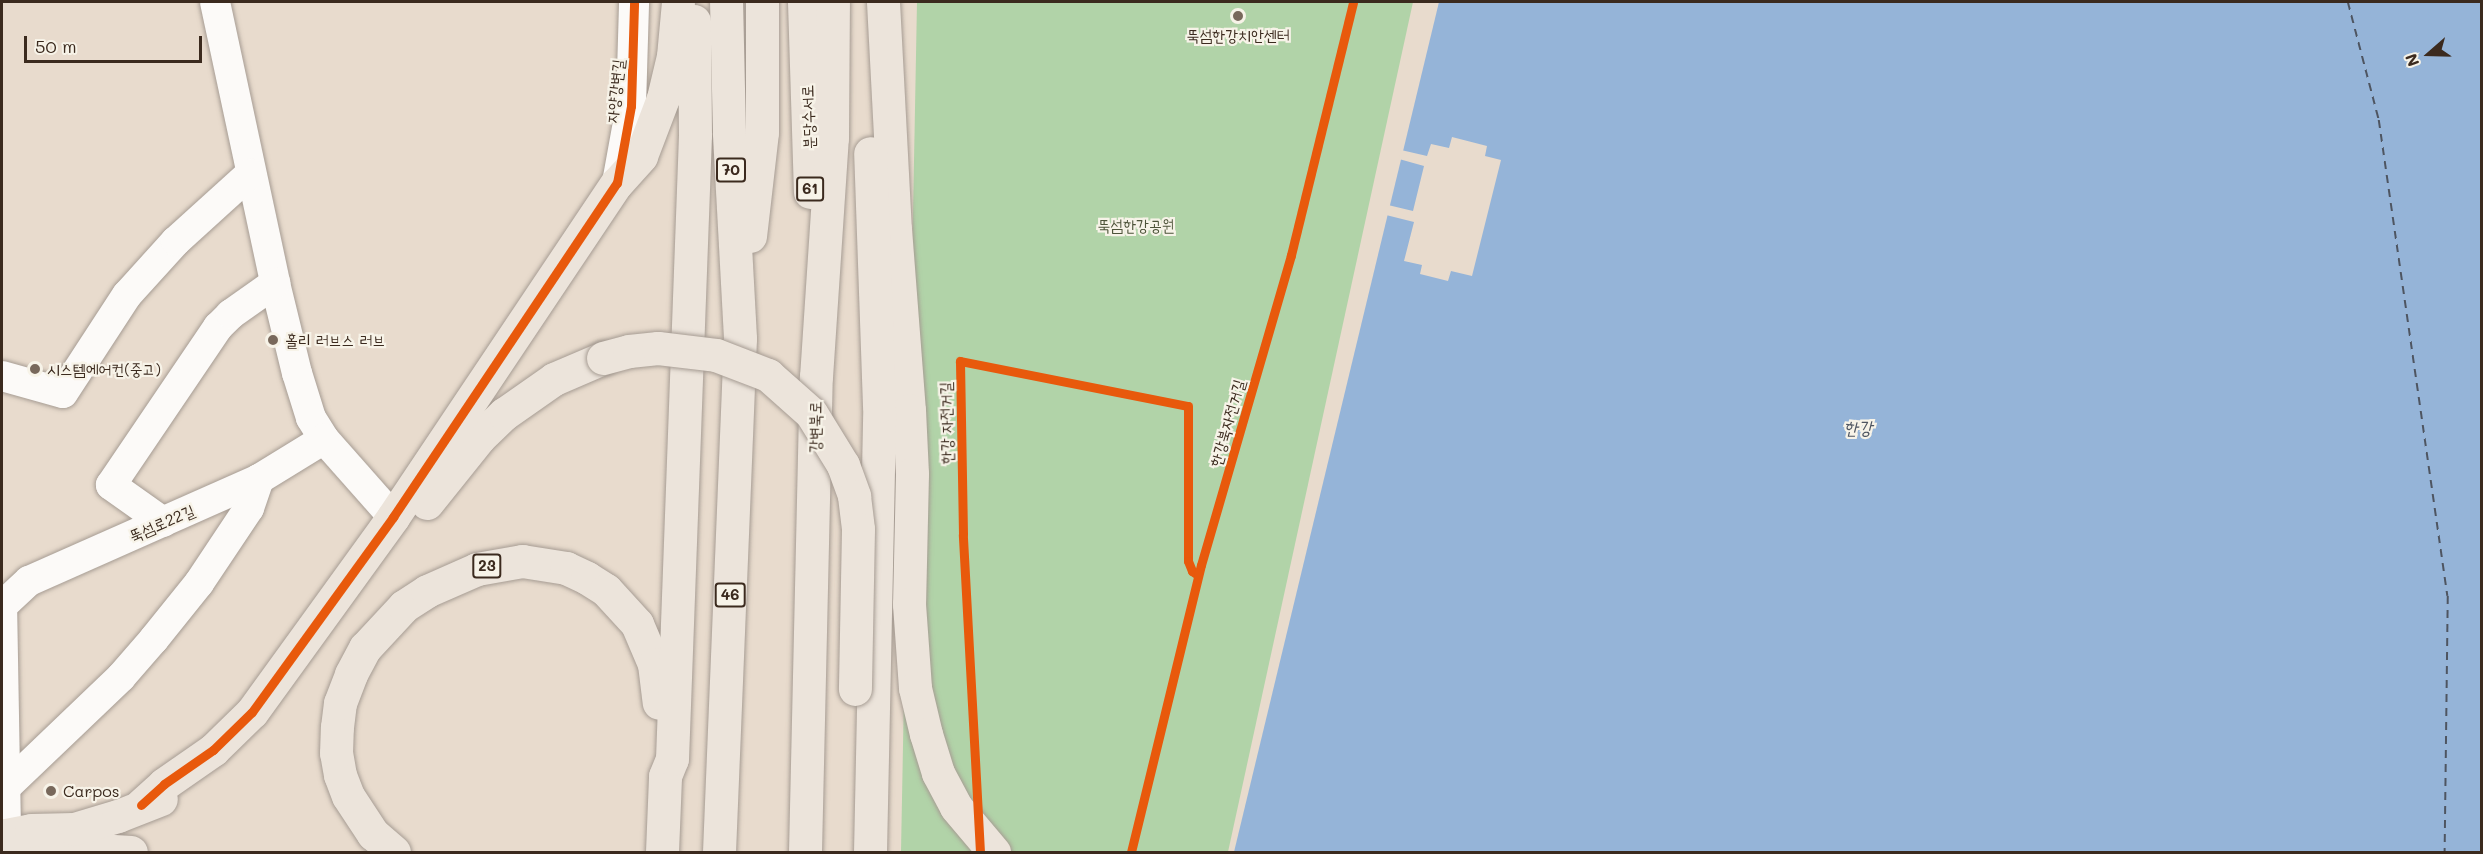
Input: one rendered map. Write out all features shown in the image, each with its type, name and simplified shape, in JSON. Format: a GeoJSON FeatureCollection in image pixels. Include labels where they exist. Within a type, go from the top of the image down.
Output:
{"type":"FeatureCollection","features":[{"type":"Feature","properties":{"kind":"main road"},"geometry":{"type":"LineString","coordinates":[[141,806],[164,784],[213,750],[252,712],[393,517],[617,183],[641,156],[663,98],[673,56],[678,2]]}},
{"type":"Feature","properties":{"kind":"main road"},"geometry":{"type":"LineString","coordinates":[[665,777],[672,759],[675,688],[695,135],[694,2]]}},
{"type":"Feature","properties":{"kind":"main road","name":"70"},"geometry":{"type":"LineString","coordinates":[[726,2],[740,338]]}},
{"type":"Feature","properties":{"kind":"main road"},"geometry":{"type":"LineString","coordinates":[[740,338],[762,132],[762,2]]}},
{"type":"Feature","properties":{"kind":"main road","name":"분당수서로"},"geometry":{"type":"LineString","coordinates":[[804,2],[816,377]]}},
{"type":"Feature","properties":{"kind":"main road","name":"강변북로"},"geometry":{"type":"LineString","coordinates":[[805,852],[816,377],[832,138],[833,2]]}},
{"type":"Feature","properties":{"kind":"main road"},"geometry":{"type":"LineString","coordinates":[[870,852],[879,405],[878,322],[870,213],[870,60],[876,2]]}},
{"type":"Feature","properties":{"kind":"main road"},"geometry":{"type":"LineString","coordinates":[[883,2],[895,230],[912,474],[909,604],[915,688],[939,773],[956,807],[994,852]]}},
{"type":"Feature","properties":{"kind":"main road","name":"46"},"geometry":{"type":"LineString","coordinates":[[719,852],[740,338]]}},
{"type":"Feature","properties":{"kind":"main road"},"geometry":{"type":"LineString","coordinates":[[4,835],[32,830],[74,829],[118,816],[166,797],[207,772],[241,745],[270,714],[478,438],[526,397],[554,379],[603,358],[628,351],[658,348],[687,349],[716,355],[768,375],[811,413],[843,465],[854,496],[858,529],[853,852]]}},
{"type":"Feature","properties":{"kind":"main road","name":"23"},"geometry":{"type":"LineString","coordinates":[[394,852],[373,834],[359,816],[339,775],[336,727],[347,684],[365,648],[404,606],[453,577],[501,563],[522,561],[566,568],[606,590],[637,624],[654,664],[659,691],[658,758],[665,777],[662,852]]}},
{"type":"Feature","properties":{"kind":"main road"},"geometry":{"type":"LineString","coordinates":[[4,835],[27,846],[131,852]]}},
{"type":"Feature","properties":{"kind":"street"},"geometry":{"type":"LineString","coordinates":[[215,2],[275,283],[300,384],[311,418],[324,439],[393,517]]}},
{"type":"Feature","properties":{"kind":"street","name":"자양강변길"},"geometry":{"type":"LineString","coordinates":[[617,183],[631,106],[634,2]]}},
{"type":"Feature","properties":{"kind":"street"},"geometry":{"type":"LineString","coordinates":[[2,376],[63,393],[126,295],[176,241],[250,174]]}},
{"type":"Feature","properties":{"kind":"street"},"geometry":{"type":"LineString","coordinates":[[163,522],[111,485],[218,327],[231,314],[275,283]]}},
{"type":"Feature","properties":{"kind":"street","name":"뚝섬로22길"},"geometry":{"type":"LineString","coordinates":[[2,606],[29,580],[259,479],[324,439]]}},
{"type":"Feature","properties":{"kind":"street"},"geometry":{"type":"LineString","coordinates":[[6,787],[121,677],[154,639],[199,583],[249,508],[259,479]]}},
{"type":"Feature","properties":{"kind":"street"},"geometry":{"type":"LineString","coordinates":[[2,601],[6,787],[4,835]]}},
{"type":"Feature","properties":{"kind":"green space","name":"뚝섬한강공원"},"geometry":{"type":"Polygon","coordinates":[[[917,2],[1413,2],[1228,852],[901,852],[917,2]]]}},
{"type":"Feature","properties":{"kind":"water","name":"한강"},"geometry":{"type":"Polygon","coordinates":[[[1439,2],[2481,2],[2481,852],[1234,852],[1439,2]]]}},
{"type":"Feature","properties":{"kind":"pier"},"geometry":{"type":"Polygon","coordinates":[[[1452,137],[1487,146],[1485,156],[1501,160],[1472,276],[1451,271],[1448,281],[1420,274],[1422,265],[1404,261],[1414,222],[1386,215],[1388,205],[1413,211],[1424,166],[1399,159],[1401,150],[1427,156],[1431,144],[1449,148],[1452,137]]]}},
{"type":"Feature","properties":{"kind":"ferry route"},"geometry":{"type":"LineString","coordinates":[[2348,2],[2379,120],[2448,596],[2445,852]]}},
{"type":"Feature","properties":{"kind":"cycle path"},"geometry":{"type":"LineString","coordinates":[[141,805],[164,784],[213,750],[252,712],[393,517],[617,183],[631,106],[634,2]]}},
{"type":"Feature","properties":{"kind":"cycle path","name":"한강북자전거길"},"geometry":{"type":"LineString","coordinates":[[1131,852],[1201,565],[1291,255],[1353,2]]}},
{"type":"Feature","properties":{"kind":"cycle path","name":"한강 자전거길"},"geometry":{"type":"LineString","coordinates":[[980,852],[963,534],[960,361],[1188,406],[1188,561],[1192,571],[1198,575]]}},
{"type":"Feature","properties":{"kind":"place","name":"뚝섬한강치안센터"},"geometry":{"type":"Point","coordinates":[1238,16]}},
{"type":"Feature","properties":{"kind":"place","name":"홀리 러브스 러브"},"geometry":{"type":"Point","coordinates":[273,340]}},
{"type":"Feature","properties":{"kind":"place","name":"시스템에어컨(중고)"},"geometry":{"type":"Point","coordinates":[35,369]}},
{"type":"Feature","properties":{"kind":"place","name":"Carpos"},"geometry":{"type":"Point","coordinates":[51,791]}}]}
